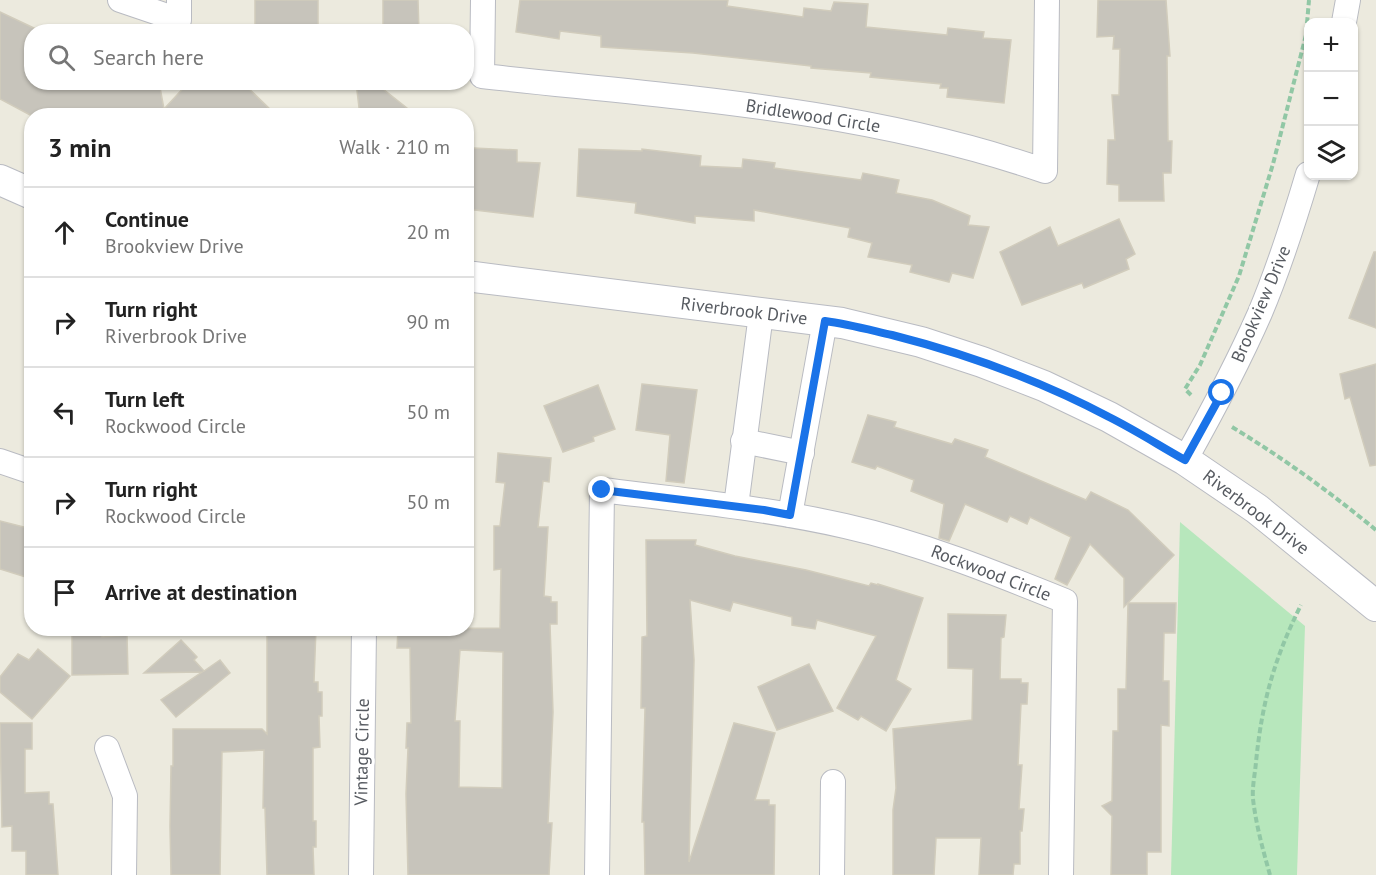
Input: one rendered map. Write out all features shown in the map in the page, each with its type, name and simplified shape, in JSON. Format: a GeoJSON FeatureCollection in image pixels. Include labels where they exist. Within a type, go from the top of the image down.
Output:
{"type":"FeatureCollection","features":[{"type":"Feature","properties":{"kind":"street"},"geometry":{"type":"LineString","coordinates":[[120,0],[179,20],[179,0]]}},
{"type":"Feature","properties":{"kind":"street","name":"Bridlewood Circle"},"geometry":{"type":"LineString","coordinates":[[483,0],[482,76],[777,109],[843,119],[914,133],[1001,156],[1045,171],[1047,0]]}},
{"type":"Feature","properties":{"kind":"street"},"geometry":{"type":"LineString","coordinates":[[1345,18],[1348,0]]}},
{"type":"Feature","properties":{"kind":"street"},"geometry":{"type":"LineString","coordinates":[[0,180],[24,190]]}},
{"type":"Feature","properties":{"kind":"street","name":"Brookview Drive"},"geometry":{"type":"LineString","coordinates":[[1185,460],[1222,393],[1260,312],[1290,233],[1306,180]]}},
{"type":"Feature","properties":{"kind":"street","name":"Riverbrook Drive"},"geometry":{"type":"LineString","coordinates":[[474,277],[842,323],[921,342],[982,362],[1044,386],[1109,417],[1185,460],[1257,509],[1376,606]]}},
{"type":"Feature","properties":{"kind":"street"},"geometry":{"type":"LineString","coordinates":[[736,506],[761,314]]}},
{"type":"Feature","properties":{"kind":"street"},"geometry":{"type":"LineString","coordinates":[[790,515],[825,321]]}},
{"type":"Feature","properties":{"kind":"street"},"geometry":{"type":"LineString","coordinates":[[743,441],[802,453]]}},
{"type":"Feature","properties":{"kind":"street"},"geometry":{"type":"LineString","coordinates":[[0,461],[24,469]]}},
{"type":"Feature","properties":{"kind":"street","name":"Rockwood Circle"},"geometry":{"type":"LineString","coordinates":[[597,875],[602,490],[736,506],[847,526],[931,550],[1065,601],[1061,875]]}},
{"type":"Feature","properties":{"kind":"street","name":"Vintage Circle"},"geometry":{"type":"LineString","coordinates":[[360,875],[364,636]]}},
{"type":"Feature","properties":{"kind":"street"},"geometry":{"type":"LineString","coordinates":[[107,748],[125,796],[124,875]]}},
{"type":"Feature","properties":{"kind":"street"},"geometry":{"type":"LineString","coordinates":[[832,875],[833,782]]}},
{"type":"Feature","properties":{"kind":"path"},"geometry":{"type":"LineString","coordinates":[[1270,875],[1258,833],[1253,796],[1258,742],[1268,685],[1285,637],[1301,605]]}},
{"type":"Feature","properties":{"kind":"green space"},"geometry":{"type":"Polygon","coordinates":[[[1180,522],[1305,626],[1297,875],[1171,875],[1180,522]]]}},
{"type":"Feature","properties":{"kind":"building"},"geometry":{"type":"Polygon","coordinates":[[[255,0],[318,0],[318,24],[255,24],[255,0]]]}},
{"type":"Feature","properties":{"kind":"building"},"geometry":{"type":"Polygon","coordinates":[[[383,0],[418,0],[419,24],[383,24],[383,0]]]}},
{"type":"Feature","properties":{"kind":"building"},"geometry":{"type":"Polygon","coordinates":[[[520,0],[728,0],[727,6],[803,17],[804,8],[831,11],[834,2],[868,4],[866,27],[947,35],[948,28],[984,32],[983,38],[1011,40],[1004,103],[947,97],[948,88],[940,88],[941,84],[870,77],[871,73],[693,53],[601,47],[601,36],[560,31],[559,39],[516,32],[520,0]]]}},
{"type":"Feature","properties":{"kind":"building"},"geometry":{"type":"Polygon","coordinates":[[[1098,0],[1166,0],[1170,56],[1167,56],[1168,141],[1172,141],[1171,173],[1163,173],[1164,201],[1119,201],[1119,185],[1107,184],[1108,140],[1115,140],[1112,95],[1119,95],[1120,49],[1113,49],[1114,36],[1097,37],[1098,0]]]}},
{"type":"Feature","properties":{"kind":"building"},"geometry":{"type":"Polygon","coordinates":[[[0,12],[25,24],[24,90],[160,90],[164,108],[24,108],[24,112],[0,99],[0,12]]]}},
{"type":"Feature","properties":{"kind":"building"},"geometry":{"type":"Polygon","coordinates":[[[182,90],[250,90],[269,108],[165,108],[182,90]]]}},
{"type":"Feature","properties":{"kind":"building"},"geometry":{"type":"Polygon","coordinates":[[[357,90],[384,90],[407,108],[359,108],[357,90]]]}},
{"type":"Feature","properties":{"kind":"building"},"geometry":{"type":"Polygon","coordinates":[[[474,148],[517,150],[517,162],[540,163],[533,217],[474,210],[474,148]]]}},
{"type":"Feature","properties":{"kind":"building"},"geometry":{"type":"Polygon","coordinates":[[[579,149],[642,151],[642,149],[701,156],[700,166],[742,168],[743,159],[775,163],[774,168],[861,180],[863,173],[899,180],[896,193],[932,200],[970,216],[968,225],[989,227],[973,278],[952,273],[949,282],[910,272],[912,265],[868,257],[872,243],[848,237],[850,228],[754,210],[754,221],[695,216],[695,223],[635,213],[636,203],[577,196],[579,149]]]}},
{"type":"Feature","properties":{"kind":"building"},"geometry":{"type":"Polygon","coordinates":[[[1119,219],[1135,254],[1126,259],[1129,269],[1084,288],[1082,283],[1022,305],[1000,252],[1050,227],[1058,246],[1119,219]]]}},
{"type":"Feature","properties":{"kind":"building"},"geometry":{"type":"Polygon","coordinates":[[[1374,252],[1376,252],[1376,328],[1349,318],[1374,252]]]}},
{"type":"Feature","properties":{"kind":"building"},"geometry":{"type":"Polygon","coordinates":[[[1376,364],[1376,465],[1370,466],[1350,397],[1345,399],[1340,374],[1376,364]]]}},
{"type":"Feature","properties":{"kind":"building"},"geometry":{"type":"Polygon","coordinates":[[[642,384],[697,390],[684,483],[666,481],[670,435],[636,430],[642,384]]]}},
{"type":"Feature","properties":{"kind":"building"},"geometry":{"type":"Polygon","coordinates":[[[598,385],[615,429],[593,437],[594,441],[563,452],[544,406],[598,385]]]}},
{"type":"Feature","properties":{"kind":"building"},"geometry":{"type":"Polygon","coordinates":[[[868,415],[896,422],[894,427],[952,444],[955,439],[988,450],[985,457],[1086,500],[1091,492],[1128,510],[1174,555],[1124,607],[1124,578],[1090,544],[1067,585],[1055,579],[1071,537],[1030,517],[1027,524],[1010,516],[1007,522],[965,504],[949,541],[939,538],[944,504],[911,491],[914,480],[877,466],[875,469],[852,462],[868,415]]]}},
{"type":"Feature","properties":{"kind":"building"},"geometry":{"type":"Polygon","coordinates":[[[498,453],[551,458],[549,482],[543,481],[538,527],[548,527],[544,596],[551,597],[551,602],[557,602],[557,624],[550,624],[553,712],[548,823],[552,823],[549,875],[408,875],[406,794],[408,748],[406,748],[407,723],[411,723],[410,648],[397,648],[398,636],[474,636],[474,628],[500,628],[501,569],[494,570],[494,526],[500,526],[505,483],[496,482],[498,453]],[[460,650],[455,721],[460,721],[459,787],[502,788],[503,652],[460,650]]]}},
{"type":"Feature","properties":{"kind":"building"},"geometry":{"type":"Polygon","coordinates":[[[0,521],[24,527],[24,576],[0,569],[0,521]]]}},
{"type":"Feature","properties":{"kind":"building"},"geometry":{"type":"Polygon","coordinates":[[[646,540],[696,540],[695,545],[735,556],[806,570],[869,586],[871,583],[878,584],[923,598],[896,680],[911,689],[886,731],[861,716],[858,720],[837,708],[876,636],[817,620],[815,629],[792,625],[792,617],[733,602],[730,611],[690,600],[694,660],[689,862],[734,723],[775,733],[755,800],[769,800],[769,805],[775,805],[774,875],[645,875],[644,822],[642,822],[645,708],[641,708],[642,637],[647,636],[646,540]]]}},
{"type":"Feature","properties":{"kind":"building"},"geometry":{"type":"Polygon","coordinates":[[[1128,603],[1176,603],[1175,633],[1164,633],[1163,681],[1169,681],[1169,726],[1161,725],[1161,852],[1147,852],[1147,875],[1111,875],[1112,816],[1102,806],[1112,801],[1113,731],[1118,731],[1118,689],[1126,689],[1128,603]]]}},
{"type":"Feature","properties":{"kind":"building"},"geometry":{"type":"Polygon","coordinates":[[[948,614],[1006,615],[1004,637],[1001,638],[1000,679],[1021,679],[1021,683],[1028,683],[1027,704],[1021,704],[1018,765],[1022,765],[1019,809],[1024,809],[1022,831],[1020,831],[1020,864],[1014,864],[1013,875],[979,875],[981,838],[936,838],[934,875],[893,875],[893,810],[896,788],[893,729],[972,720],[973,669],[948,668],[948,614]]]}},
{"type":"Feature","properties":{"kind":"building"},"geometry":{"type":"Polygon","coordinates":[[[72,636],[127,636],[128,674],[72,675],[72,636]]]}},
{"type":"Feature","properties":{"kind":"building"},"geometry":{"type":"Polygon","coordinates":[[[267,636],[316,636],[314,682],[318,682],[318,692],[322,692],[322,716],[319,716],[320,747],[313,748],[313,821],[316,821],[316,847],[313,847],[314,875],[267,875],[265,808],[263,808],[264,750],[222,752],[220,875],[171,875],[173,729],[262,729],[267,734],[267,636]]]}},
{"type":"Feature","properties":{"kind":"building"},"geometry":{"type":"Polygon","coordinates":[[[181,640],[197,657],[194,660],[204,671],[220,660],[230,673],[176,717],[161,700],[202,672],[144,673],[181,640]]]}},
{"type":"Feature","properties":{"kind":"building"},"geometry":{"type":"Polygon","coordinates":[[[38,649],[70,676],[32,719],[0,692],[0,677],[18,654],[29,660],[38,649]]]}},
{"type":"Feature","properties":{"kind":"building"},"geometry":{"type":"Polygon","coordinates":[[[809,664],[833,711],[777,730],[758,687],[809,664]]]}},
{"type":"Feature","properties":{"kind":"building"},"geometry":{"type":"Polygon","coordinates":[[[0,723],[32,723],[32,749],[25,749],[25,793],[49,792],[49,804],[53,804],[58,875],[26,875],[26,851],[12,851],[12,826],[2,827],[0,723]]]}},
{"type":"Feature","properties":{"kind":"route"},"geometry":{"type":"LineString","coordinates":[[602,490],[790,515],[825,321],[921,342],[982,362],[1044,386],[1109,417],[1185,460],[1222,393]]}}]}
